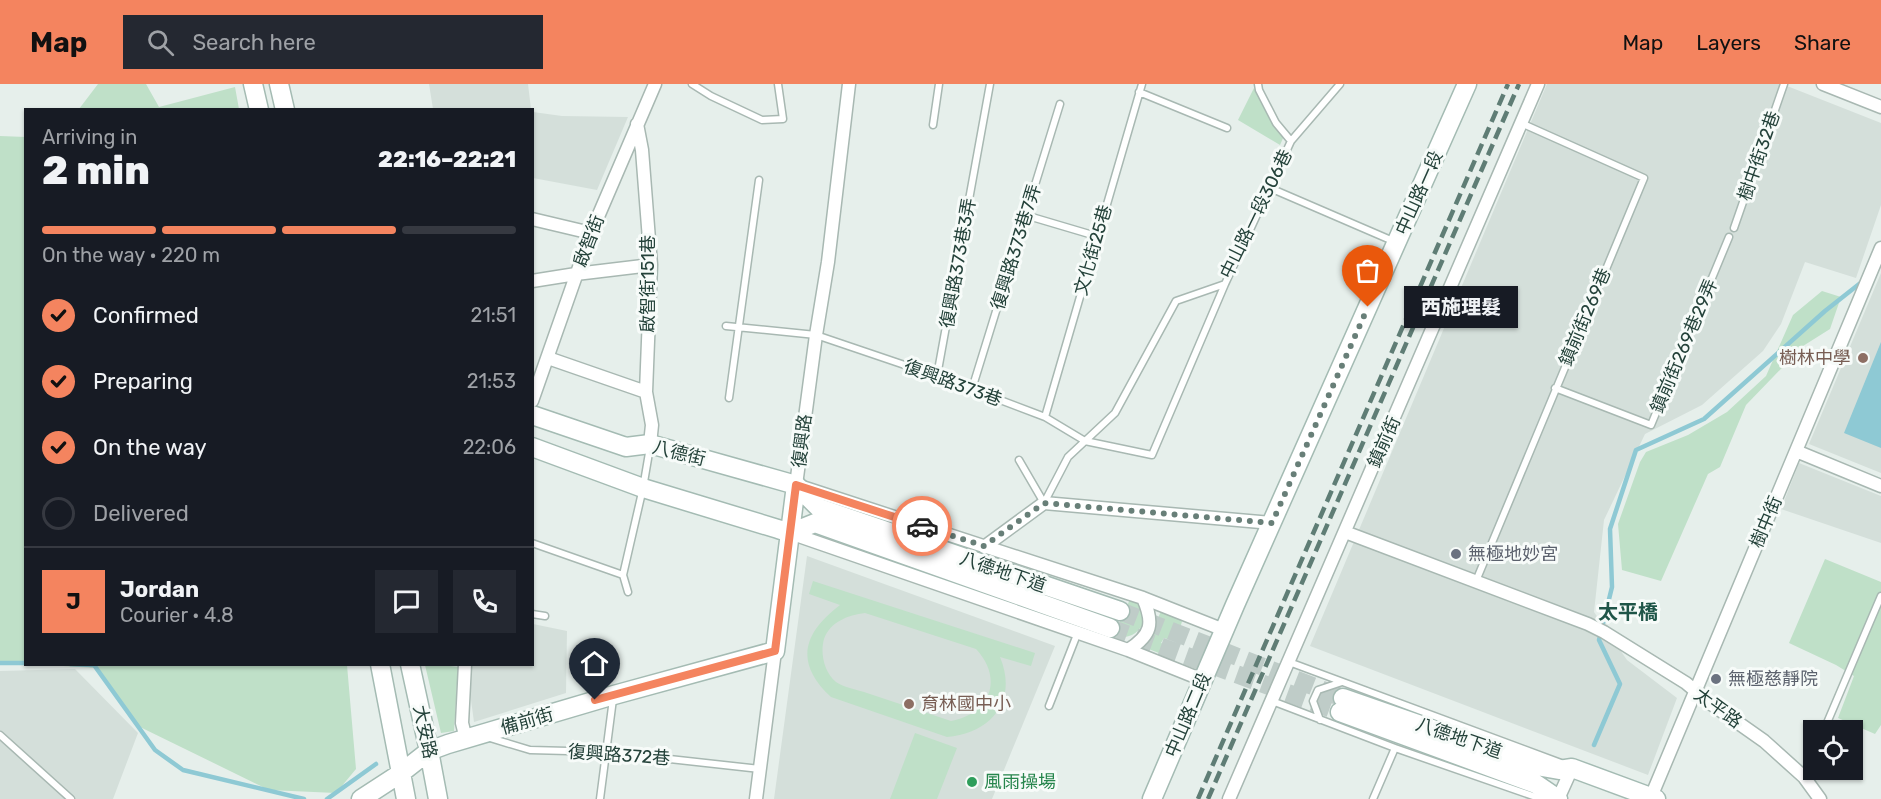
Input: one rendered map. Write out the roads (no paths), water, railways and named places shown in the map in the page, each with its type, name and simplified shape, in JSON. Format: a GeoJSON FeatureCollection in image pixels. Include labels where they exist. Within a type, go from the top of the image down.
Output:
{"type":"FeatureCollection","features":[{"type":"Feature","properties":{"kind":"street"},"geometry":{"type":"LineString","coordinates":[[253,84],[259,108]]}},
{"type":"Feature","properties":{"kind":"street"},"geometry":{"type":"LineString","coordinates":[[279,84],[285,108]]}},
{"type":"Feature","properties":{"kind":"street","name":"啟智街"},"geometry":{"type":"LineString","coordinates":[[534,396],[591,233],[655,84]]}},
{"type":"Feature","properties":{"kind":"street","name":"復興路"},"geometry":{"type":"LineString","coordinates":[[756,799],[816,335],[828,262],[849,84]]}},
{"type":"Feature","properties":{"kind":"street","name":"中山路一段"},"geometry":{"type":"LineString","coordinates":[[1224,630],[1467,84]]}},
{"type":"Feature","properties":{"kind":"street","name":"鎮前街"},"geometry":{"type":"LineString","coordinates":[[1229,799],[1538,84]]}},
{"type":"Feature","properties":{"kind":"street"},"geometry":{"type":"LineString","coordinates":[[1828,85],[1881,107]]}},
{"type":"Feature","properties":{"kind":"street","name":"啟智街151巷"},"geometry":{"type":"LineString","coordinates":[[637,124],[642,150],[651,265],[646,392],[652,425],[650,444]]}},
{"type":"Feature","properties":{"kind":"street"},"geometry":{"type":"LineString","coordinates":[[534,219],[591,233]]}},
{"type":"Feature","properties":{"kind":"street","name":"樹中街"},"geometry":{"type":"LineString","coordinates":[[1653,798],[1881,248]]}},
{"type":"Feature","properties":{"kind":"street"},"geometry":{"type":"LineString","coordinates":[[534,281],[651,265]]}},
{"type":"Feature","properties":{"kind":"street"},"geometry":{"type":"LineString","coordinates":[[548,358],[646,392]]}},
{"type":"Feature","properties":{"kind":"street","name":"八德街"},"geometry":{"type":"LineString","coordinates":[[534,416],[626,447],[650,444],[796,485],[817,516]]}},
{"type":"Feature","properties":{"kind":"street"},"geometry":{"type":"LineString","coordinates":[[534,448],[643,488],[790,533],[1078,632],[1203,680]]}},
{"type":"Feature","properties":{"kind":"street"},"geometry":{"type":"LineString","coordinates":[[1796,451],[1881,486]]}},
{"type":"Feature","properties":{"kind":"street"},"geometry":{"type":"LineString","coordinates":[[796,485],[1143,598],[1224,630]]}},
{"type":"Feature","properties":{"kind":"street"},"geometry":{"type":"LineString","coordinates":[[984,546],[1044,503],[1272,523]]}},
{"type":"Feature","properties":{"kind":"street"},"geometry":{"type":"LineString","coordinates":[[790,533],[817,516]]}},
{"type":"Feature","properties":{"kind":"street","name":"八德地下道"},"geometry":{"type":"LineString","coordinates":[[817,516],[1120,611]]}},
{"type":"Feature","properties":{"kind":"street","name":"八德地下道"},"geometry":{"type":"LineString","coordinates":[[817,516],[1110,627]]}},
{"type":"Feature","properties":{"kind":"street"},"geometry":{"type":"LineString","coordinates":[[1345,531],[1476,581]]}},
{"type":"Feature","properties":{"kind":"street","name":"太平路"},"geometry":{"type":"LineString","coordinates":[[1476,581],[1604,632],[1686,683],[1695,692],[1764,741],[1803,776]]}},
{"type":"Feature","properties":{"kind":"street"},"geometry":{"type":"LineString","coordinates":[[1128,650],[1143,641],[1151,624],[1143,598]]}},
{"type":"Feature","properties":{"kind":"street","name":"中山路二段"},"geometry":{"type":"LineString","coordinates":[[1152,799],[1224,630]]}},
{"type":"Feature","properties":{"kind":"street","name":"備前街"},"geometry":{"type":"LineString","coordinates":[[361,799],[401,773],[429,751],[614,695],[775,651]]}},
{"type":"Feature","properties":{"kind":"street","name":"大安路"},"geometry":{"type":"LineString","coordinates":[[380,666],[406,799]]}},
{"type":"Feature","properties":{"kind":"street","name":"大安路"},"geometry":{"type":"LineString","coordinates":[[410,666],[438,799]]}},
{"type":"Feature","properties":{"kind":"street"},"geometry":{"type":"LineString","coordinates":[[465,666],[462,723],[473,737]]}},
{"type":"Feature","properties":{"kind":"street","name":"八德地下道"},"geometry":{"type":"LineString","coordinates":[[1342,697],[1539,776]]}},
{"type":"Feature","properties":{"kind":"street"},"geometry":{"type":"LineString","coordinates":[[1572,768],[1558,799],[1539,776],[1572,768],[1653,798]]}},
{"type":"Feature","properties":{"kind":"street","name":"太平路"},"geometry":{"type":"LineString","coordinates":[[1806,780],[1820,799]]}},
{"type":"Feature","properties":{"kind":"lane"},"geometry":{"type":"LineString","coordinates":[[692,84],[711,96],[762,120],[783,119],[778,84]]}},
{"type":"Feature","properties":{"kind":"lane"},"geometry":{"type":"LineString","coordinates":[[933,125],[939,84]]}},
{"type":"Feature","properties":{"kind":"lane","name":"復興路373巷3弄"},"geometry":{"type":"LineString","coordinates":[[937,376],[990,84]]}},
{"type":"Feature","properties":{"kind":"lane","name":"文化街25巷"},"geometry":{"type":"LineString","coordinates":[[1045,417],[1142,84]]}},
{"type":"Feature","properties":{"kind":"lane"},"geometry":{"type":"LineString","coordinates":[[1258,84],[1258,90],[1276,123],[1291,141]]}},
{"type":"Feature","properties":{"kind":"lane","name":"樹中街32巷"},"geometry":{"type":"LineString","coordinates":[[1734,228],[1784,84]]}},
{"type":"Feature","properties":{"kind":"lane","name":"中山路一段306巷"},"geometry":{"type":"LineString","coordinates":[[1044,503],[1068,457],[1115,413],[1176,301],[1225,284],[1291,141],[1337,85]]}},
{"type":"Feature","properties":{"kind":"lane"},"geometry":{"type":"LineString","coordinates":[[1139,92],[1227,128]]}},
{"type":"Feature","properties":{"kind":"lane","name":"復興路373巷7弄"},"geometry":{"type":"LineString","coordinates":[[972,389],[1060,104]]}},
{"type":"Feature","properties":{"kind":"lane","name":"鎮前街269巷"},"geometry":{"type":"LineString","coordinates":[[1476,581],[1644,178],[1521,123]]}},
{"type":"Feature","properties":{"kind":"lane"},"geometry":{"type":"LineString","coordinates":[[729,398],[759,180]]}},
{"type":"Feature","properties":{"kind":"lane"},"geometry":{"type":"LineString","coordinates":[[1270,188],[1396,242]]}},
{"type":"Feature","properties":{"kind":"lane"},"geometry":{"type":"LineString","coordinates":[[1025,215],[1096,236]]}},
{"type":"Feature","properties":{"kind":"lane","name":"鎮前街269巷29弄"},"geometry":{"type":"LineString","coordinates":[[1555,388],[1651,425],[1730,237]]}},
{"type":"Feature","properties":{"kind":"lane","name":"復興路373巷"},"geometry":{"type":"LineString","coordinates":[[726,326],[816,335],[937,376],[1045,417],[1085,441],[1152,455],[1225,284]]}},
{"type":"Feature","properties":{"kind":"lane"},"geometry":{"type":"LineString","coordinates":[[628,592],[623,575],[643,488],[650,444]]}},
{"type":"Feature","properties":{"kind":"lane"},"geometry":{"type":"LineString","coordinates":[[1019,460],[1044,503]]}},
{"type":"Feature","properties":{"kind":"lane"},"geometry":{"type":"LineString","coordinates":[[534,544],[623,575]]}},
{"type":"Feature","properties":{"kind":"lane"},"geometry":{"type":"LineString","coordinates":[[1828,720],[1881,596]]}},
{"type":"Feature","properties":{"kind":"lane"},"geometry":{"type":"LineString","coordinates":[[534,614],[544,616]]}},
{"type":"Feature","properties":{"kind":"lane"},"geometry":{"type":"LineString","coordinates":[[1049,706],[1078,632]]}},
{"type":"Feature","properties":{"kind":"lane"},"geometry":{"type":"LineString","coordinates":[[1289,662],[1342,697]]}},
{"type":"Feature","properties":{"kind":"lane"},"geometry":{"type":"LineString","coordinates":[[1320,720],[1313,701],[1318,690],[1572,768]]}},
{"type":"Feature","properties":{"kind":"lane"},"geometry":{"type":"LineString","coordinates":[[600,799],[614,695]]}},
{"type":"Feature","properties":{"kind":"lane"},"geometry":{"type":"LineString","coordinates":[[1272,701],[1395,748],[1533,796],[1558,799]]}},
{"type":"Feature","properties":{"kind":"lane"},"geometry":{"type":"LineString","coordinates":[[0,735],[71,799]]}},
{"type":"Feature","properties":{"kind":"lane","name":"復興路372巷"},"geometry":{"type":"LineString","coordinates":[[473,737],[530,750],[606,752],[760,769]]}},
{"type":"Feature","properties":{"kind":"lane"},"geometry":{"type":"LineString","coordinates":[[1373,799],[1395,748]]}},
{"type":"Feature","properties":{"kind":"water"},"geometry":{"type":"Polygon","coordinates":[[[1881,342],[1881,448],[1844,433],[1881,342]]]}},
{"type":"Feature","properties":{"kind":"waterway"},"geometry":{"type":"LineString","coordinates":[[1594,745],[1620,684],[1599,640],[1612,587],[1610,529],[1636,450],[1704,419],[1825,311],[1863,281]]}},
{"type":"Feature","properties":{"kind":"waterway"},"geometry":{"type":"LineString","coordinates":[[0,663],[24,663]]}},
{"type":"Feature","properties":{"kind":"waterway"},"geometry":{"type":"LineString","coordinates":[[95,666],[155,750],[183,770],[304,799]]}},
{"type":"Feature","properties":{"kind":"waterway"},"geometry":{"type":"LineString","coordinates":[[327,799],[376,764]]}},
{"type":"Feature","properties":{"kind":"tunnel"},"geometry":{"type":"LineString","coordinates":[[1120,611],[1343,698]]}},
{"type":"Feature","properties":{"kind":"tunnel"},"geometry":{"type":"LineString","coordinates":[[1110,628],[1340,712]]}},
{"type":"Feature","properties":{"kind":"railway"},"geometry":{"type":"LineString","coordinates":[[1198,799],[1508,84]]}},
{"type":"Feature","properties":{"kind":"railway"},"geometry":{"type":"LineString","coordinates":[[1208,799],[1519,84]]}},
{"type":"Feature","properties":{"kind":"place","name":"西施理髮"},"geometry":{"type":"Point","coordinates":[1368,307]}},
{"type":"Feature","properties":{"kind":"place","name":"樹林中學"},"geometry":{"type":"Point","coordinates":[1863,358]}},
{"type":"Feature","properties":{"kind":"place","name":"無極地妙宮"},"geometry":{"type":"Point","coordinates":[1456,554]}},
{"type":"Feature","properties":{"kind":"place","name":"無極慈靜院"},"geometry":{"type":"Point","coordinates":[1716,679]}},
{"type":"Feature","properties":{"kind":"place","name":"育林國中小"},"geometry":{"type":"Point","coordinates":[909,704]}},
{"type":"Feature","properties":{"kind":"place","name":"風雨操場"},"geometry":{"type":"Point","coordinates":[972,782]}},
{"type":"Feature","properties":{"kind":"district","name":"太平橋"},"geometry":{"type":"Point","coordinates":[1628,612]}}]}
